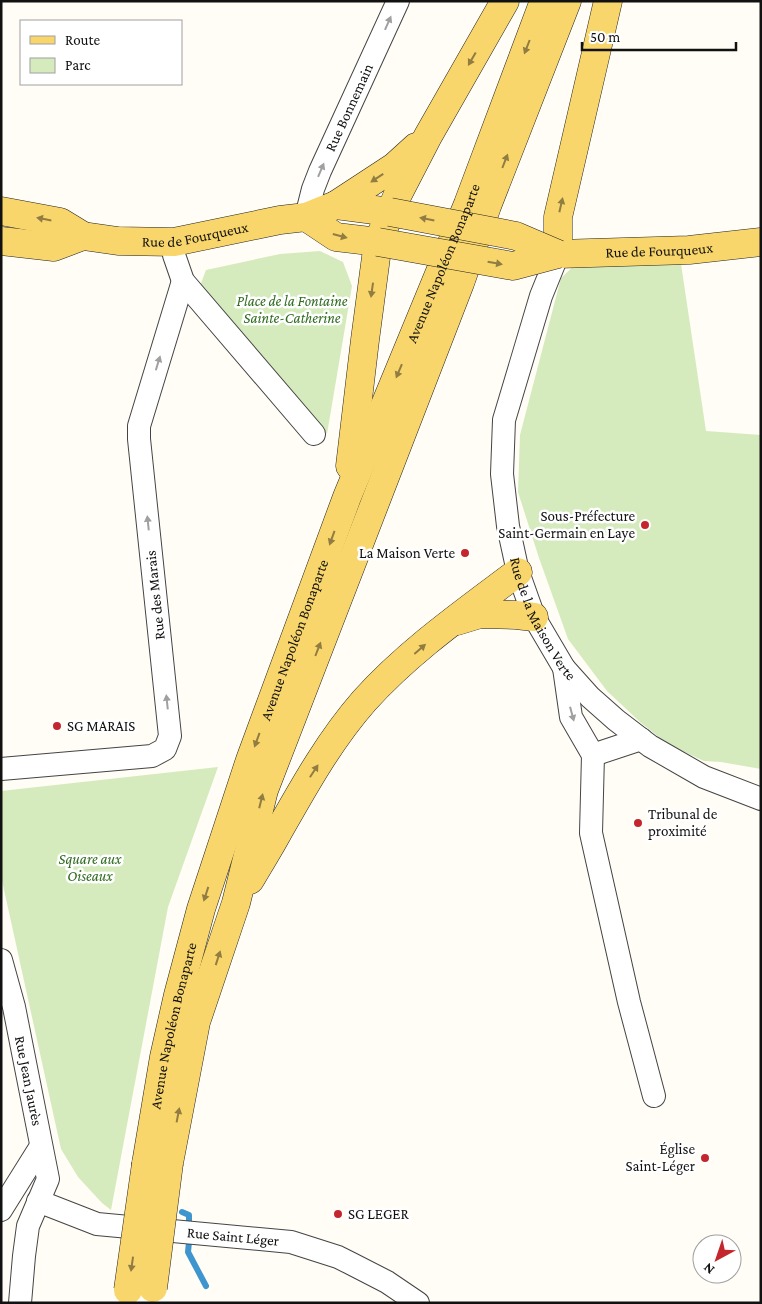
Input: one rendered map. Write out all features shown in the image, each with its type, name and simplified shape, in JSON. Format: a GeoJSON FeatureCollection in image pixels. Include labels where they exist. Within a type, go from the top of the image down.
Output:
{"type":"FeatureCollection","features":[{"type":"Feature","properties":{"kind":"main road"},"geometry":{"type":"LineString","coordinates":[[347,498],[378,242],[390,212],[428,136],[505,1]]}},
{"type":"Feature","properties":{"kind":"main road","name":"Avenue Napoléon Bonaparte"},"geometry":{"type":"LineString","coordinates":[[140,1296],[157,1163],[164,1057],[200,909],[250,760],[347,498],[468,204],[544,1]]}},
{"type":"Feature","properties":{"kind":"main road","name":"Avenue Napoléon Bonaparte"},"geometry":{"type":"LineString","coordinates":[[157,1163],[196,1022],[236,903],[264,790],[566,1]]}},
{"type":"Feature","properties":{"kind":"main road"},"geometry":{"type":"LineString","coordinates":[[558,254],[558,217],[608,1]]}},
{"type":"Feature","properties":{"kind":"main road"},"geometry":{"type":"LineString","coordinates":[[336,205],[394,167],[428,136]]}},
{"type":"Feature","properties":{"kind":"main road","name":"Rue de Fourqueux"},"geometry":{"type":"LineString","coordinates":[[1,211],[60,222],[83,236],[118,241],[174,242],[280,220],[306,217],[336,205],[390,212],[516,236],[558,254]]}},
{"type":"Feature","properties":{"kind":"main road","name":"Rue de Fourqueux"},"geometry":{"type":"LineString","coordinates":[[306,217],[336,237],[378,242],[513,266],[558,254],[689,250],[761,242]]}},
{"type":"Feature","properties":{"kind":"main road","name":"Rue de Fourqueux"},"geometry":{"type":"LineString","coordinates":[[1,242],[54,247],[83,236]]}},
{"type":"Feature","properties":{"kind":"main road"},"geometry":{"type":"LineString","coordinates":[[236,903],[277,835],[301,790],[334,738],[364,702],[390,674],[449,624],[518,572]]}},
{"type":"Feature","properties":{"kind":"main road"},"geometry":{"type":"LineString","coordinates":[[449,624],[480,614],[534,617]]}},
{"type":"Feature","properties":{"kind":"street","name":"Rue Bonnemain"},"geometry":{"type":"LineString","coordinates":[[306,217],[320,171],[398,1]]}},
{"type":"Feature","properties":{"kind":"street"},"geometry":{"type":"LineString","coordinates":[[174,242],[174,255],[183,281],[314,434]]}},
{"type":"Feature","properties":{"kind":"street","name":"Rue de la Maison Verte"},"geometry":{"type":"LineString","coordinates":[[558,254],[541,296],[504,420],[502,474],[508,526],[518,572],[534,617],[564,668],[590,697],[616,720],[650,746],[704,777],[761,799]]}},
{"type":"Feature","properties":{"kind":"street","name":"Rue des Marais"},"geometry":{"type":"LineString","coordinates":[[1,769],[152,756],[165,749],[170,736],[139,426],[183,281]]}},
{"type":"Feature","properties":{"kind":"street"},"geometry":{"type":"LineString","coordinates":[[564,668],[571,717],[593,755],[591,833],[629,1002],[654,1096]]}},
{"type":"Feature","properties":{"kind":"street"},"geometry":{"type":"LineString","coordinates":[[593,755],[641,739]]}},
{"type":"Feature","properties":{"kind":"street","name":"Rue de la Maison Verte"},"geometry":{"type":"LineString","coordinates":[[704,777],[761,782]]}},
{"type":"Feature","properties":{"kind":"street","name":"Rue Jean Jaurès"},"geometry":{"type":"LineString","coordinates":[[1,960],[14,1007],[48,1179],[28,1226],[20,1303]]}},
{"type":"Feature","properties":{"kind":"street"},"geometry":{"type":"LineString","coordinates":[[1,1210],[41,1146]]}},
{"type":"Feature","properties":{"kind":"street","name":"Rue Saint Léger"},"geometry":{"type":"LineString","coordinates":[[38,1201],[98,1224],[291,1242],[338,1257],[387,1282],[418,1303]]}},
{"type":"Feature","properties":{"kind":"green space","name":"Place de la Fontaine Sainte-Catherine"},"geometry":{"type":"Polygon","coordinates":[[[320,251],[343,262],[352,286],[327,434],[200,286],[206,270],[280,254],[320,251]]]}},
{"type":"Feature","properties":{"kind":"green space","name":"Sous-Préfecture Saint-Germain en Laye"},"geometry":{"type":"Polygon","coordinates":[[[578,262],[681,264],[706,431],[761,435],[761,769],[704,761],[660,738],[607,691],[568,639],[518,492],[520,435],[561,278],[578,262]]]}},
{"type":"Feature","properties":{"kind":"green space","name":"Square aux Oiseaux"},"geometry":{"type":"Polygon","coordinates":[[[218,767],[168,907],[111,1210],[78,1177],[61,1149],[1,876],[1,791],[218,767]]]}},
{"type":"Feature","properties":{"kind":"waterway"},"geometry":{"type":"LineString","coordinates":[[182,1212],[189,1215],[189,1223]]}},
{"type":"Feature","properties":{"kind":"waterway"},"geometry":{"type":"LineString","coordinates":[[189,1242],[188,1252],[206,1286]]}},
{"type":"Feature","properties":{"kind":"place","name":"Sous-Préfecture Saint-Germain en Laye"},"geometry":{"type":"Point","coordinates":[645,525]}},
{"type":"Feature","properties":{"kind":"place","name":"La Maison Verte"},"geometry":{"type":"Point","coordinates":[465,553]}},
{"type":"Feature","properties":{"kind":"place","name":"SG MARAIS"},"geometry":{"type":"Point","coordinates":[57,726]}},
{"type":"Feature","properties":{"kind":"place","name":"Tribunal de proximité"},"geometry":{"type":"Point","coordinates":[638,823]}},
{"type":"Feature","properties":{"kind":"place","name":"Église Saint-Léger"},"geometry":{"type":"Point","coordinates":[705,1158]}},
{"type":"Feature","properties":{"kind":"place","name":"SG LEGER"},"geometry":{"type":"Point","coordinates":[338,1214]}}]}
